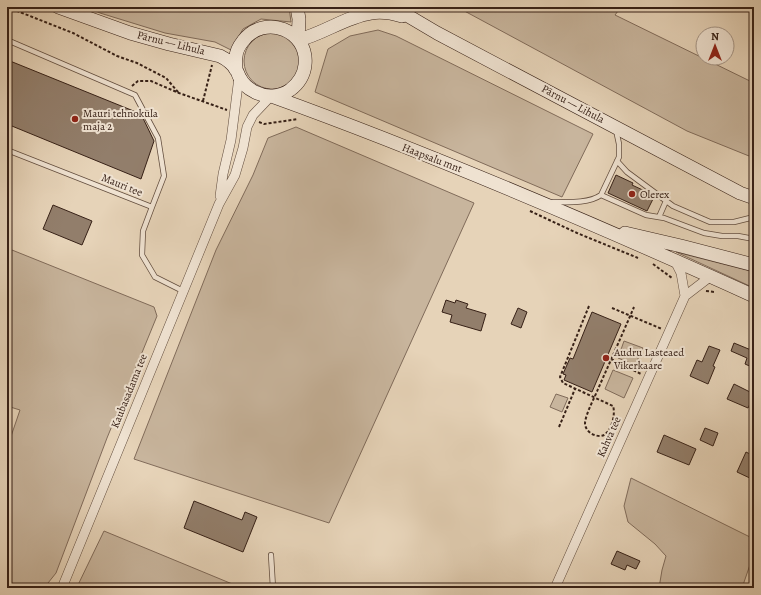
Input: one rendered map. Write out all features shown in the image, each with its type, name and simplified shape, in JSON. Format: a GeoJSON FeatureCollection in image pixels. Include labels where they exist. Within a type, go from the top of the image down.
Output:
{"type":"FeatureCollection","features":[{"type":"Feature","properties":{"kind":"main road","name":"Pärnu — Lihula"},"geometry":{"type":"LineString","coordinates":[[58,7],[162,43],[220,56],[225,59],[238,73],[243,83],[248,88],[257,93],[271,96]]}},
{"type":"Feature","properties":{"kind":"main road"},"geometry":{"type":"LineString","coordinates":[[297,7],[299,19],[298,40]]}},
{"type":"Feature","properties":{"kind":"main road","name":"Pärnu — Lihula"},"geometry":{"type":"LineString","coordinates":[[393,7],[437,33],[740,193],[754,198]]}},
{"type":"Feature","properties":{"kind":"main road"},"geometry":{"type":"LineString","coordinates":[[298,40],[371,13],[393,13],[415,20]]}},
{"type":"Feature","properties":{"kind":"main road"},"geometry":{"type":"LineString","coordinates":[[238,73],[236,57],[237,50],[246,36],[256,30],[269,26],[280,28],[289,32],[298,40],[305,54],[304,69],[302,76],[293,88],[279,95],[271,96]]}},
{"type":"Feature","properties":{"kind":"main road","name":"Haapsalu mnt"},"geometry":{"type":"LineString","coordinates":[[271,96],[482,178],[592,225]]}},
{"type":"Feature","properties":{"kind":"main road"},"geometry":{"type":"LineString","coordinates":[[592,225],[754,296]]}},
{"type":"Feature","properties":{"kind":"main road"},"geometry":{"type":"LineString","coordinates":[[592,225],[754,265]]}},
{"type":"Feature","properties":{"kind":"street","name":"Kaubasadama tee"},"geometry":{"type":"LineString","coordinates":[[219,204],[231,140],[238,73]]}},
{"type":"Feature","properties":{"kind":"street","name":"Kaubasadama tee"},"geometry":{"type":"LineString","coordinates":[[62,588],[219,204],[235,175],[253,115],[271,96]]}},
{"type":"Feature","properties":{"kind":"street"},"geometry":{"type":"LineString","coordinates":[[675,261],[681,273],[685,296]]}},
{"type":"Feature","properties":{"kind":"street","name":"Kahva tee"},"geometry":{"type":"LineString","coordinates":[[555,588],[685,296],[711,276]]}},
{"type":"Feature","properties":{"kind":"lane"},"geometry":{"type":"LineString","coordinates":[[8,42],[135,95],[158,138],[164,176],[152,207]]}},
{"type":"Feature","properties":{"kind":"lane"},"geometry":{"type":"LineString","coordinates":[[538,201],[585,201],[601,195],[619,157],[619,144],[615,127]]}},
{"type":"Feature","properties":{"kind":"lane","name":"Mauri tee"},"geometry":{"type":"LineString","coordinates":[[7,150],[152,207],[143,231],[142,255],[155,277],[183,291]]}},
{"type":"Feature","properties":{"kind":"lane"},"geometry":{"type":"LineString","coordinates":[[617,161],[627,172],[673,206],[710,222],[734,222],[754,217]]}},
{"type":"Feature","properties":{"kind":"lane"},"geometry":{"type":"LineString","coordinates":[[601,195],[646,215],[659,217],[704,233],[754,239]]}},
{"type":"Feature","properties":{"kind":"lane"},"geometry":{"type":"LineString","coordinates":[[659,217],[666,201]]}},
{"type":"Feature","properties":{"kind":"lane"},"geometry":{"type":"LineString","coordinates":[[271,555],[273,588]]}},
{"type":"Feature","properties":{"kind":"path"},"geometry":{"type":"LineString","coordinates":[[7,7],[73,34],[117,56],[137,63],[166,78],[179,93]]}},
{"type":"Feature","properties":{"kind":"path"},"geometry":{"type":"LineString","coordinates":[[203,101],[215,54]]}},
{"type":"Feature","properties":{"kind":"path"},"geometry":{"type":"LineString","coordinates":[[125,90],[138,81],[151,81],[234,113]]}},
{"type":"Feature","properties":{"kind":"path"},"geometry":{"type":"LineString","coordinates":[[251,120],[264,124],[297,118],[302,120]]}},
{"type":"Feature","properties":{"kind":"path"},"geometry":{"type":"LineString","coordinates":[[528,210],[577,233],[640,258]]}},
{"type":"Feature","properties":{"kind":"path"},"geometry":{"type":"LineString","coordinates":[[653,264],[671,278],[684,284]]}},
{"type":"Feature","properties":{"kind":"path"},"geometry":{"type":"LineString","coordinates":[[695,288],[705,291],[720,292]]}},
{"type":"Feature","properties":{"kind":"path"},"geometry":{"type":"LineString","coordinates":[[589,306],[560,377],[562,383],[575,389],[595,398],[613,406],[614,418],[608,432],[601,436],[590,432],[586,428],[585,422],[587,416],[595,398],[611,359],[634,307]]}},
{"type":"Feature","properties":{"kind":"path"},"geometry":{"type":"LineString","coordinates":[[612,308],[668,332]]}},
{"type":"Feature","properties":{"kind":"path"},"geometry":{"type":"LineString","coordinates":[[611,359],[648,378]]}},
{"type":"Feature","properties":{"kind":"path"},"geometry":{"type":"LineString","coordinates":[[559,427],[575,389]]}},
{"type":"Feature","properties":{"kind":"shaded area"},"geometry":{"type":"Polygon","coordinates":[[[87,7],[289,7],[291,22],[261,19],[243,29],[231,50],[215,42],[165,33],[100,13],[87,7]]]}},
{"type":"Feature","properties":{"kind":"shaded area"},"geometry":{"type":"Polygon","coordinates":[[[457,7],[621,7],[615,15],[695,54],[695,66],[719,66],[754,83],[754,158],[687,131],[457,7]]]}},
{"type":"Feature","properties":{"kind":"shaded area"},"geometry":{"type":"Polygon","coordinates":[[[378,30],[396,36],[593,134],[562,197],[315,92],[328,49],[350,36],[378,30]]]}},
{"type":"Feature","properties":{"kind":"shaded area"},"geometry":{"type":"Polygon","coordinates":[[[272,33],[287,38],[295,46],[300,61],[295,76],[287,84],[272,89],[257,84],[249,76],[244,61],[249,46],[257,38],[272,33]]]}},
{"type":"Feature","properties":{"kind":"shaded area"},"geometry":{"type":"Polygon","coordinates":[[[296,127],[474,203],[329,523],[134,459],[216,250],[253,175],[268,138],[296,127]]]}},
{"type":"Feature","properties":{"kind":"shaded area"},"geometry":{"type":"Polygon","coordinates":[[[7,248],[154,307],[157,316],[107,438],[56,573],[44,588],[7,588],[7,448],[20,410],[7,406],[7,248]]]}},
{"type":"Feature","properties":{"kind":"shaded area"},"geometry":{"type":"Polygon","coordinates":[[[676,252],[754,272],[754,288],[676,252]]]}},
{"type":"Feature","properties":{"kind":"shaded area"},"geometry":{"type":"Polygon","coordinates":[[[624,341],[643,348],[635,365],[618,358],[624,341]]]}},
{"type":"Feature","properties":{"kind":"shaded area"},"geometry":{"type":"Polygon","coordinates":[[[613,370],[633,378],[624,398],[605,389],[613,370]]]}},
{"type":"Feature","properties":{"kind":"shaded area"},"geometry":{"type":"Polygon","coordinates":[[[556,394],[568,398],[562,412],[550,407],[556,394]]]}},
{"type":"Feature","properties":{"kind":"shaded area"},"geometry":{"type":"Polygon","coordinates":[[[631,478],[754,539],[754,553],[742,588],[659,588],[666,556],[655,544],[628,522],[624,506],[631,478]]]}},
{"type":"Feature","properties":{"kind":"shaded area"},"geometry":{"type":"Polygon","coordinates":[[[104,531],[242,588],[78,588],[77,587],[104,531]]]}},
{"type":"Feature","properties":{"kind":"building","name":"Mauri tehnoküla maja 2"},"geometry":{"type":"Polygon","coordinates":[[[10,61],[141,114],[154,141],[141,179],[7,124],[7,68],[10,61]]]}},
{"type":"Feature","properties":{"kind":"building","name":"Olerex"},"geometry":{"type":"Polygon","coordinates":[[[616,175],[633,183],[632,185],[654,197],[647,211],[608,193],[616,175]]]}},
{"type":"Feature","properties":{"kind":"building"},"geometry":{"type":"Polygon","coordinates":[[[53,205],[92,221],[82,245],[43,229],[53,205]]]}},
{"type":"Feature","properties":{"kind":"building"},"geometry":{"type":"Polygon","coordinates":[[[446,300],[455,303],[456,300],[468,304],[466,308],[486,314],[481,331],[450,322],[452,315],[442,312],[446,300]]]}},
{"type":"Feature","properties":{"kind":"building"},"geometry":{"type":"Polygon","coordinates":[[[518,308],[527,312],[521,328],[511,324],[518,308]]]}},
{"type":"Feature","properties":{"kind":"building"},"geometry":{"type":"Polygon","coordinates":[[[592,312],[621,324],[592,392],[564,380],[566,375],[563,374],[570,358],[573,359],[592,312]]]}},
{"type":"Feature","properties":{"kind":"building"},"geometry":{"type":"Polygon","coordinates":[[[734,343],[751,350],[754,344],[754,368],[745,364],[747,358],[731,351],[734,343]]]}},
{"type":"Feature","properties":{"kind":"building"},"geometry":{"type":"Polygon","coordinates":[[[709,346],[720,350],[713,366],[715,367],[708,384],[690,376],[697,360],[702,362],[709,346]]]}},
{"type":"Feature","properties":{"kind":"building"},"geometry":{"type":"Polygon","coordinates":[[[734,384],[754,394],[748,408],[727,399],[734,384]]]}},
{"type":"Feature","properties":{"kind":"building"},"geometry":{"type":"Polygon","coordinates":[[[705,428],[718,433],[713,446],[700,440],[705,428]]]}},
{"type":"Feature","properties":{"kind":"building"},"geometry":{"type":"Polygon","coordinates":[[[664,435],[696,449],[689,465],[657,452],[664,435]]]}},
{"type":"Feature","properties":{"kind":"building"},"geometry":{"type":"Polygon","coordinates":[[[746,452],[754,456],[754,480],[737,472],[746,452]]]}},
{"type":"Feature","properties":{"kind":"building"},"geometry":{"type":"Polygon","coordinates":[[[194,501],[242,520],[245,512],[257,517],[243,552],[184,528],[194,501]]]}},
{"type":"Feature","properties":{"kind":"building"},"geometry":{"type":"Polygon","coordinates":[[[617,551],[640,561],[636,569],[627,565],[625,570],[611,564],[617,551]]]}},
{"type":"Feature","properties":{"kind":"place","name":"Mauri tehnoküla maja 2"},"geometry":{"type":"Point","coordinates":[75,119]}},
{"type":"Feature","properties":{"kind":"place","name":"Olerex"},"geometry":{"type":"Point","coordinates":[632,194]}},
{"type":"Feature","properties":{"kind":"place","name":"Audru Lasteaed Vikerkaare"},"geometry":{"type":"Point","coordinates":[606,358]}}]}
